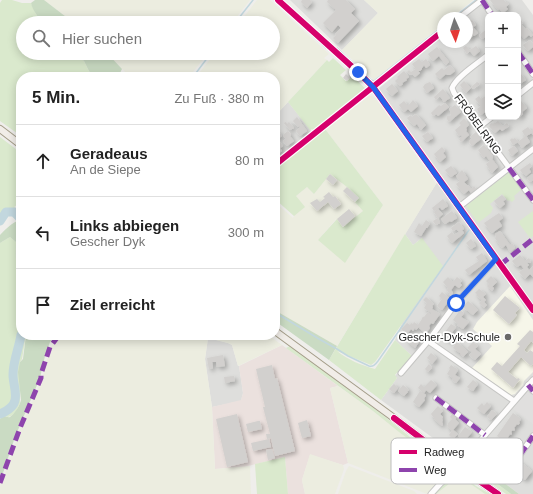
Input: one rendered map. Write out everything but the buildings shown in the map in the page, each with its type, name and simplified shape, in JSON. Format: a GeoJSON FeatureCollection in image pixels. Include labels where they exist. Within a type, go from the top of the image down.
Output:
{"type":"FeatureCollection","features":[{"type":"Feature","properties":{"kind":"main road"},"geometry":{"type":"LineString","coordinates":[[0,129],[16,141]]}},
{"type":"Feature","properties":{"kind":"main road"},"geometry":{"type":"LineString","coordinates":[[280,335],[421,438]]}},
{"type":"Feature","properties":{"kind":"main road"},"geometry":{"type":"LineString","coordinates":[[484,484],[498,494]]}},
{"type":"Feature","properties":{"kind":"street"},"geometry":{"type":"LineString","coordinates":[[278,0],[373,87],[533,310]]}},
{"type":"Feature","properties":{"kind":"street"},"geometry":{"type":"LineString","coordinates":[[467,12],[482,0],[490,12]]}},
{"type":"Feature","properties":{"kind":"street"},"geometry":{"type":"LineString","coordinates":[[280,161],[437,36]]}},
{"type":"Feature","properties":{"kind":"street"},"geometry":{"type":"LineString","coordinates":[[521,56],[533,74]]}},
{"type":"Feature","properties":{"kind":"street","name":"FRÖBELRING"},"geometry":{"type":"LineString","coordinates":[[485,57],[458,79],[452,88],[454,93],[533,200]]}},
{"type":"Feature","properties":{"kind":"street"},"geometry":{"type":"LineString","coordinates":[[521,93],[533,83]]}},
{"type":"Feature","properties":{"kind":"street"},"geometry":{"type":"LineString","coordinates":[[479,127],[488,120]]}},
{"type":"Feature","properties":{"kind":"street"},"geometry":{"type":"LineString","coordinates":[[460,207],[533,149]]}},
{"type":"Feature","properties":{"kind":"street"},"geometry":{"type":"LineString","coordinates":[[401,373],[429,340],[456,303],[496,259]]}},
{"type":"Feature","properties":{"kind":"street"},"geometry":{"type":"LineString","coordinates":[[429,340],[430,343],[514,401]]}},
{"type":"Feature","properties":{"kind":"street"},"geometry":{"type":"LineString","coordinates":[[482,438],[533,380]]}},
{"type":"Feature","properties":{"kind":"street"},"geometry":{"type":"LineString","coordinates":[[528,385],[533,391]]}},
{"type":"Feature","properties":{"kind":"street"},"geometry":{"type":"LineString","coordinates":[[436,398],[485,434]]}},
{"type":"Feature","properties":{"kind":"street"},"geometry":{"type":"LineString","coordinates":[[523,451],[533,436]]}},
{"type":"Feature","properties":{"kind":"street"},"geometry":{"type":"LineString","coordinates":[[431,494],[441,484]]}},
{"type":"Feature","properties":{"kind":"shaded area"},"geometry":{"type":"Polygon","coordinates":[[[44,0],[250,0],[237,16],[65,16],[44,0]]]}},
{"type":"Feature","properties":{"kind":"shaded area"},"geometry":{"type":"Polygon","coordinates":[[[257,0],[270,0],[329,54],[324,58],[327,60],[280,111],[280,72],[200,72],[209,60],[280,60],[280,16],[244,16],[257,0]]]}},
{"type":"Feature","properties":{"kind":"shaded area"},"geometry":{"type":"Polygon","coordinates":[[[290,0],[364,0],[378,13],[342,50],[290,0]]]}},
{"type":"Feature","properties":{"kind":"shaded area"},"geometry":{"type":"Polygon","coordinates":[[[364,0],[473,0],[458,12],[437,12],[437,29],[374,80],[342,50],[378,13],[364,0]]]}},
{"type":"Feature","properties":{"kind":"shaded area"},"geometry":{"type":"Polygon","coordinates":[[[486,0],[522,0],[533,15],[533,494],[519,494],[506,484],[523,484],[523,438],[433,438],[381,400],[397,378],[395,376],[412,356],[395,340],[403,321],[422,238],[413,245],[405,234],[436,184],[442,177],[377,90],[437,41],[437,48],[473,48],[473,12],[471,12],[486,0]]]}},
{"type":"Feature","properties":{"kind":"shaded area"},"geometry":{"type":"Polygon","coordinates":[[[114,60],[202,60],[193,72],[125,72],[114,60]]]}},
{"type":"Feature","properties":{"kind":"shaded area"},"geometry":{"type":"Polygon","coordinates":[[[369,96],[372,96],[376,99],[436,184],[337,346],[280,313],[280,206],[293,218],[296,196],[307,187],[314,194],[330,174],[347,187],[359,198],[363,211],[343,227],[336,219],[318,240],[345,262],[383,205],[325,129],[369,96]]]}},
{"type":"Feature","properties":{"kind":"shaded area"},"geometry":{"type":"Polygon","coordinates":[[[288,102],[312,132],[280,157],[280,111],[288,102]]]}},
{"type":"Feature","properties":{"kind":"shaded area","name":"Gescher-Dyk-Schule"},"geometry":{"type":"Polygon","coordinates":[[[510,286],[533,320],[533,372],[524,381],[523,385],[515,394],[511,395],[472,368],[492,346],[473,329],[477,322],[510,286]]]}},
{"type":"Feature","properties":{"kind":"shaded area"},"geometry":{"type":"Polygon","coordinates":[[[56,340],[208,340],[205,359],[212,407],[215,469],[250,466],[251,494],[0,494],[0,486],[21,427],[42,379],[51,347],[56,340]]]}},
{"type":"Feature","properties":{"kind":"shaded area"},"geometry":{"type":"Polygon","coordinates":[[[208,340],[216,340],[232,345],[239,366],[243,393],[241,401],[212,407],[205,359],[208,340]]]}},
{"type":"Feature","properties":{"kind":"shaded area"},"geometry":{"type":"Polygon","coordinates":[[[216,340],[275,340],[282,345],[238,366],[232,345],[216,340]]]}},
{"type":"Feature","properties":{"kind":"shaded area"},"geometry":{"type":"Polygon","coordinates":[[[282,345],[338,386],[330,388],[348,463],[343,465],[310,455],[302,480],[305,494],[288,494],[285,457],[244,467],[215,469],[212,407],[241,400],[243,393],[239,366],[282,345]]]}},
{"type":"Feature","properties":{"kind":"shaded area"},"geometry":{"type":"Polygon","coordinates":[[[338,386],[407,438],[391,438],[391,480],[348,463],[330,388],[338,386]]]}},
{"type":"Feature","properties":{"kind":"shaded area"},"geometry":{"type":"Polygon","coordinates":[[[527,393],[532,393],[533,395],[533,424],[513,409],[527,393]]]}},
{"type":"Feature","properties":{"kind":"shaded area"},"geometry":{"type":"Polygon","coordinates":[[[310,454],[343,465],[344,469],[335,494],[305,494],[302,480],[310,454]]]}},
{"type":"Feature","properties":{"kind":"shaded area"},"geometry":{"type":"Polygon","coordinates":[[[349,466],[391,482],[391,484],[396,484],[414,491],[417,494],[338,494],[349,466]]]}},
{"type":"Feature","properties":{"kind":"shaded area"},"geometry":{"type":"Polygon","coordinates":[[[402,484],[436,484],[427,494],[402,484]]]}},
{"type":"Feature","properties":{"kind":"shaded area"},"geometry":{"type":"Polygon","coordinates":[[[449,484],[471,484],[485,494],[436,494],[449,484]]]}},
{"type":"Feature","properties":{"kind":"green space"},"geometry":{"type":"Polygon","coordinates":[[[2,0],[12,0],[22,3],[31,3],[38,16],[16,16],[16,60],[83,60],[90,72],[16,72],[16,132],[0,121],[0,3],[2,0]]]}},
{"type":"Feature","properties":{"kind":"green space"},"geometry":{"type":"Polygon","coordinates":[[[35,0],[44,0],[65,16],[38,16],[31,3],[35,0]]]}},
{"type":"Feature","properties":{"kind":"green space"},"geometry":{"type":"Polygon","coordinates":[[[333,58],[346,70],[340,75],[346,81],[352,76],[366,89],[314,131],[312,129],[310,130],[288,102],[327,60],[329,62],[333,58]]]}},
{"type":"Feature","properties":{"kind":"green space"},"geometry":{"type":"Polygon","coordinates":[[[83,60],[114,60],[122,69],[120,72],[90,72],[83,60]]]}},
{"type":"Feature","properties":{"kind":"green space"},"geometry":{"type":"Polygon","coordinates":[[[325,129],[383,205],[345,263],[318,240],[337,219],[343,227],[363,211],[355,202],[358,198],[330,174],[314,194],[307,187],[296,196],[305,207],[294,216],[280,203],[280,165],[325,129]]]}},
{"type":"Feature","properties":{"kind":"green space"},"geometry":{"type":"Polygon","coordinates":[[[0,137],[16,149],[16,206],[14,207],[16,208],[16,211],[4,210],[0,217],[0,137]]]}},
{"type":"Feature","properties":{"kind":"green space"},"geometry":{"type":"Polygon","coordinates":[[[509,172],[522,189],[514,196],[515,199],[512,202],[509,200],[508,201],[502,194],[490,204],[493,208],[491,213],[478,223],[466,206],[509,172]]]}},
{"type":"Feature","properties":{"kind":"green space"},"geometry":{"type":"Polygon","coordinates":[[[533,211],[533,236],[530,238],[518,222],[533,211]]]}},
{"type":"Feature","properties":{"kind":"green space"},"geometry":{"type":"Polygon","coordinates":[[[16,222],[16,242],[10,237],[0,243],[0,235],[11,224],[16,222]]]}},
{"type":"Feature","properties":{"kind":"green space"},"geometry":{"type":"Polygon","coordinates":[[[405,234],[413,245],[422,238],[443,266],[375,362],[371,365],[337,351],[355,362],[375,369],[395,340],[412,356],[395,375],[397,378],[381,400],[329,360],[405,234]]]}},
{"type":"Feature","properties":{"kind":"green space"},"geometry":{"type":"Polygon","coordinates":[[[10,237],[16,242],[16,340],[18,340],[11,372],[14,397],[10,406],[0,412],[0,243],[10,237]]]}},
{"type":"Feature","properties":{"kind":"green space"},"geometry":{"type":"Polygon","coordinates":[[[280,313],[337,346],[329,360],[280,325],[280,313]]]}},
{"type":"Feature","properties":{"kind":"green space"},"geometry":{"type":"Polygon","coordinates":[[[22,340],[25,340],[22,359],[20,362],[20,403],[16,412],[11,416],[4,416],[0,419],[0,416],[8,412],[16,403],[15,372],[22,340]]]}},
{"type":"Feature","properties":{"kind":"green space"},"geometry":{"type":"Polygon","coordinates":[[[25,340],[52,340],[45,356],[40,378],[15,437],[0,482],[0,419],[4,416],[12,416],[21,400],[18,372],[20,362],[23,359],[25,340]]]}},
{"type":"Feature","properties":{"kind":"green space"},"geometry":{"type":"Polygon","coordinates":[[[290,346],[383,415],[411,438],[407,438],[373,411],[286,348],[290,346]]]}},
{"type":"Feature","properties":{"kind":"green space"},"geometry":{"type":"Polygon","coordinates":[[[285,457],[288,494],[257,494],[255,464],[285,457]]]}},
{"type":"Feature","properties":{"kind":"green space"},"geometry":{"type":"Polygon","coordinates":[[[444,484],[449,484],[436,494],[433,494],[444,484]]]}},
{"type":"Feature","properties":{"kind":"green space"},"geometry":{"type":"Polygon","coordinates":[[[471,484],[473,484],[490,494],[485,494],[471,484]]]}},
{"type":"Feature","properties":{"kind":"green space"},"geometry":{"type":"Polygon","coordinates":[[[492,484],[498,484],[511,494],[506,494],[492,484]]]}},
{"type":"Feature","properties":{"kind":"green space"},"geometry":{"type":"Polygon","coordinates":[[[498,484],[506,484],[519,494],[511,494],[498,484]]]}},
{"type":"Feature","properties":{"kind":"waterway"},"geometry":{"type":"LineString","coordinates":[[240,16],[253,0]]}},
{"type":"Feature","properties":{"kind":"waterway"},"geometry":{"type":"LineString","coordinates":[[461,12],[476,0]]}},
{"type":"Feature","properties":{"kind":"waterway"},"geometry":{"type":"LineString","coordinates":[[294,18],[326,48]]}},
{"type":"Feature","properties":{"kind":"waterway"},"geometry":{"type":"LineString","coordinates":[[337,48],[371,80],[374,81],[437,31]]}},
{"type":"Feature","properties":{"kind":"waterway"},"geometry":{"type":"LineString","coordinates":[[197,72],[206,60]]}},
{"type":"Feature","properties":{"kind":"waterway"},"geometry":{"type":"LineString","coordinates":[[0,221],[6,212],[14,212],[16,214]]}},
{"type":"Feature","properties":{"kind":"waterway"},"geometry":{"type":"LineString","coordinates":[[280,315],[348,356],[369,366],[373,366],[378,361],[469,230]]}},
{"type":"Feature","properties":{"kind":"waterway"},"geometry":{"type":"LineString","coordinates":[[0,414],[10,408],[14,402],[16,394],[13,370],[20,340]]}},
{"type":"Feature","properties":{"kind":"marked path"},"geometry":{"type":"LineString","coordinates":[[482,0],[490,12]]}},
{"type":"Feature","properties":{"kind":"marked path"},"geometry":{"type":"LineString","coordinates":[[521,56],[533,74]]}},
{"type":"Feature","properties":{"kind":"marked path"},"geometry":{"type":"LineString","coordinates":[[509,168],[533,200]]}},
{"type":"Feature","properties":{"kind":"marked path"},"geometry":{"type":"LineString","coordinates":[[500,265],[533,239]]}},
{"type":"Feature","properties":{"kind":"marked path"},"geometry":{"type":"LineString","coordinates":[[0,483],[20,428],[41,378],[50,347],[55,340]]}},
{"type":"Feature","properties":{"kind":"marked path"},"geometry":{"type":"LineString","coordinates":[[528,385],[533,391]]}},
{"type":"Feature","properties":{"kind":"marked path"},"geometry":{"type":"LineString","coordinates":[[436,398],[485,435]]}},
{"type":"Feature","properties":{"kind":"marked path"},"geometry":{"type":"LineString","coordinates":[[523,451],[533,436]]}},
{"type":"Feature","properties":{"kind":"cycle path"},"geometry":{"type":"LineString","coordinates":[[278,0],[373,87],[533,310]]}},
{"type":"Feature","properties":{"kind":"cycle path"},"geometry":{"type":"LineString","coordinates":[[280,161],[437,36]]}},
{"type":"Feature","properties":{"kind":"cycle path"},"geometry":{"type":"LineString","coordinates":[[394,418],[421,438]]}},
{"type":"Feature","properties":{"kind":"cycle path"},"geometry":{"type":"LineString","coordinates":[[484,484],[498,494]]}},
{"type":"Feature","properties":{"kind":"place","name":"Gescher-Dyk-Schule"},"geometry":{"type":"Point","coordinates":[508,337]}},
{"type":"Feature","properties":{"kind":"route"},"geometry":{"type":"LineString","coordinates":[[358,72],[373,87],[496,259],[456,303]]}}]}
